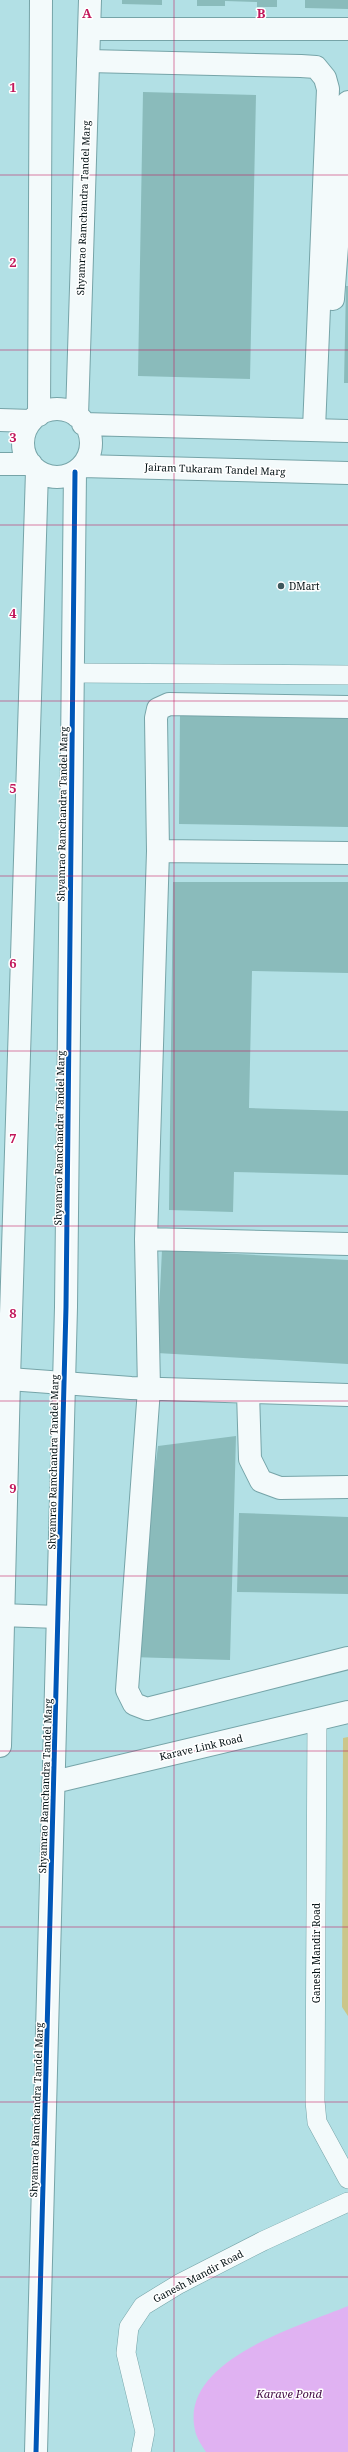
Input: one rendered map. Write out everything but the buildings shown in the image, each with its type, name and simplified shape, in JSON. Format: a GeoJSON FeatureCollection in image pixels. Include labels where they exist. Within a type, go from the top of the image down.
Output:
{"type":"FeatureCollection","features":[{"type":"Feature","properties":{"kind":"street"},"geometry":{"type":"LineString","coordinates":[[0,1746],[2,1615],[34,468],[25,454],[23,442],[25,431],[35,418],[41,0]]}},
{"type":"Feature","properties":{"kind":"street","name":"Shyamrao Ramchandra Tandel Marg"},"geometry":{"type":"LineString","coordinates":[[80,420],[90,0]]}},
{"type":"Feature","properties":{"kind":"street"},"geometry":{"type":"LineString","coordinates":[[90,28],[348,29]]}},
{"type":"Feature","properties":{"kind":"street"},"geometry":{"type":"LineString","coordinates":[[88,61],[316,67],[325,78],[328,89],[320,430]]}},
{"type":"Feature","properties":{"kind":"street"},"geometry":{"type":"LineString","coordinates":[[320,430],[348,102]]}},
{"type":"Feature","properties":{"kind":"street"},"geometry":{"type":"LineString","coordinates":[[0,420],[35,418],[58,409],[80,420],[348,431]]}},
{"type":"Feature","properties":{"kind":"street"},"geometry":{"type":"LineString","coordinates":[[0,464],[34,468],[56,478],[79,469],[88,456],[91,444],[90,433],[80,420]]}},
{"type":"Feature","properties":{"kind":"street","name":"Shyamrao Ramchandra Tandel Marg"},"geometry":{"type":"LineString","coordinates":[[36,2452],[64,1382],[73,673],[79,469]]}},
{"type":"Feature","properties":{"kind":"street","name":"Jairam Tukaram Tandel Marg"},"geometry":{"type":"LineString","coordinates":[[79,469],[348,473]]}},
{"type":"Feature","properties":{"kind":"street"},"geometry":{"type":"LineString","coordinates":[[348,708],[169,704],[158,709],[156,718],[158,851],[146,1239],[149,1389],[127,1690],[134,1704],[147,1709],[348,1658]]}},
{"type":"Feature","properties":{"kind":"street"},"geometry":{"type":"LineString","coordinates":[[158,851],[348,853]]}},
{"type":"Feature","properties":{"kind":"street"},"geometry":{"type":"LineString","coordinates":[[146,1239],[348,1244]]}},
{"type":"Feature","properties":{"kind":"street"},"geometry":{"type":"LineString","coordinates":[[9,1379],[149,1389],[348,1395]]}},
{"type":"Feature","properties":{"kind":"street"},"geometry":{"type":"LineString","coordinates":[[248,1392],[250,1459],[260,1481],[280,1488],[348,1487]]}},
{"type":"Feature","properties":{"kind":"street"},"geometry":{"type":"LineString","coordinates":[[2,1615],[58,1617]]}},
{"type":"Feature","properties":{"kind":"street","name":"Karave Link Road"},"geometry":{"type":"LineString","coordinates":[[54,1782],[348,1712]]}},
{"type":"Feature","properties":{"kind":"lane"},"geometry":{"type":"LineString","coordinates":[[73,673],[348,675]]}},
{"type":"Feature","properties":{"kind":"lane","name":"Ganesh Mandir Road"},"geometry":{"type":"LineString","coordinates":[[317,1720],[315,2101],[317,2122],[348,2179]]}},
{"type":"Feature","properties":{"kind":"lane","name":"Ganesh Mandir Road"},"geometry":{"type":"LineString","coordinates":[[141,2452],[145,2432],[126,2353],[129,2328],[143,2306],[179,2284],[263,2241],[348,2202]]}},
{"type":"Feature","properties":{"kind":"shaded area"},"geometry":{"type":"Polygon","coordinates":[[[348,1737],[348,2016],[342,2007],[343,1738],[348,1737]]]}},
{"type":"Feature","properties":{"kind":"water","name":"Karave Pond"},"geometry":{"type":"Polygon","coordinates":[[[348,2306],[348,2452],[206,2452],[195,2430],[195,2405],[205,2384],[224,2365],[248,2349],[274,2336],[348,2306]]]}},
{"type":"Feature","properties":{"kind":"cycle path"},"geometry":{"type":"LineString","coordinates":[[36,2452],[66,1307],[75,472]]}},
{"type":"Feature","properties":{"kind":"place","name":"DMart"},"geometry":{"type":"Point","coordinates":[281,586]}}]}
